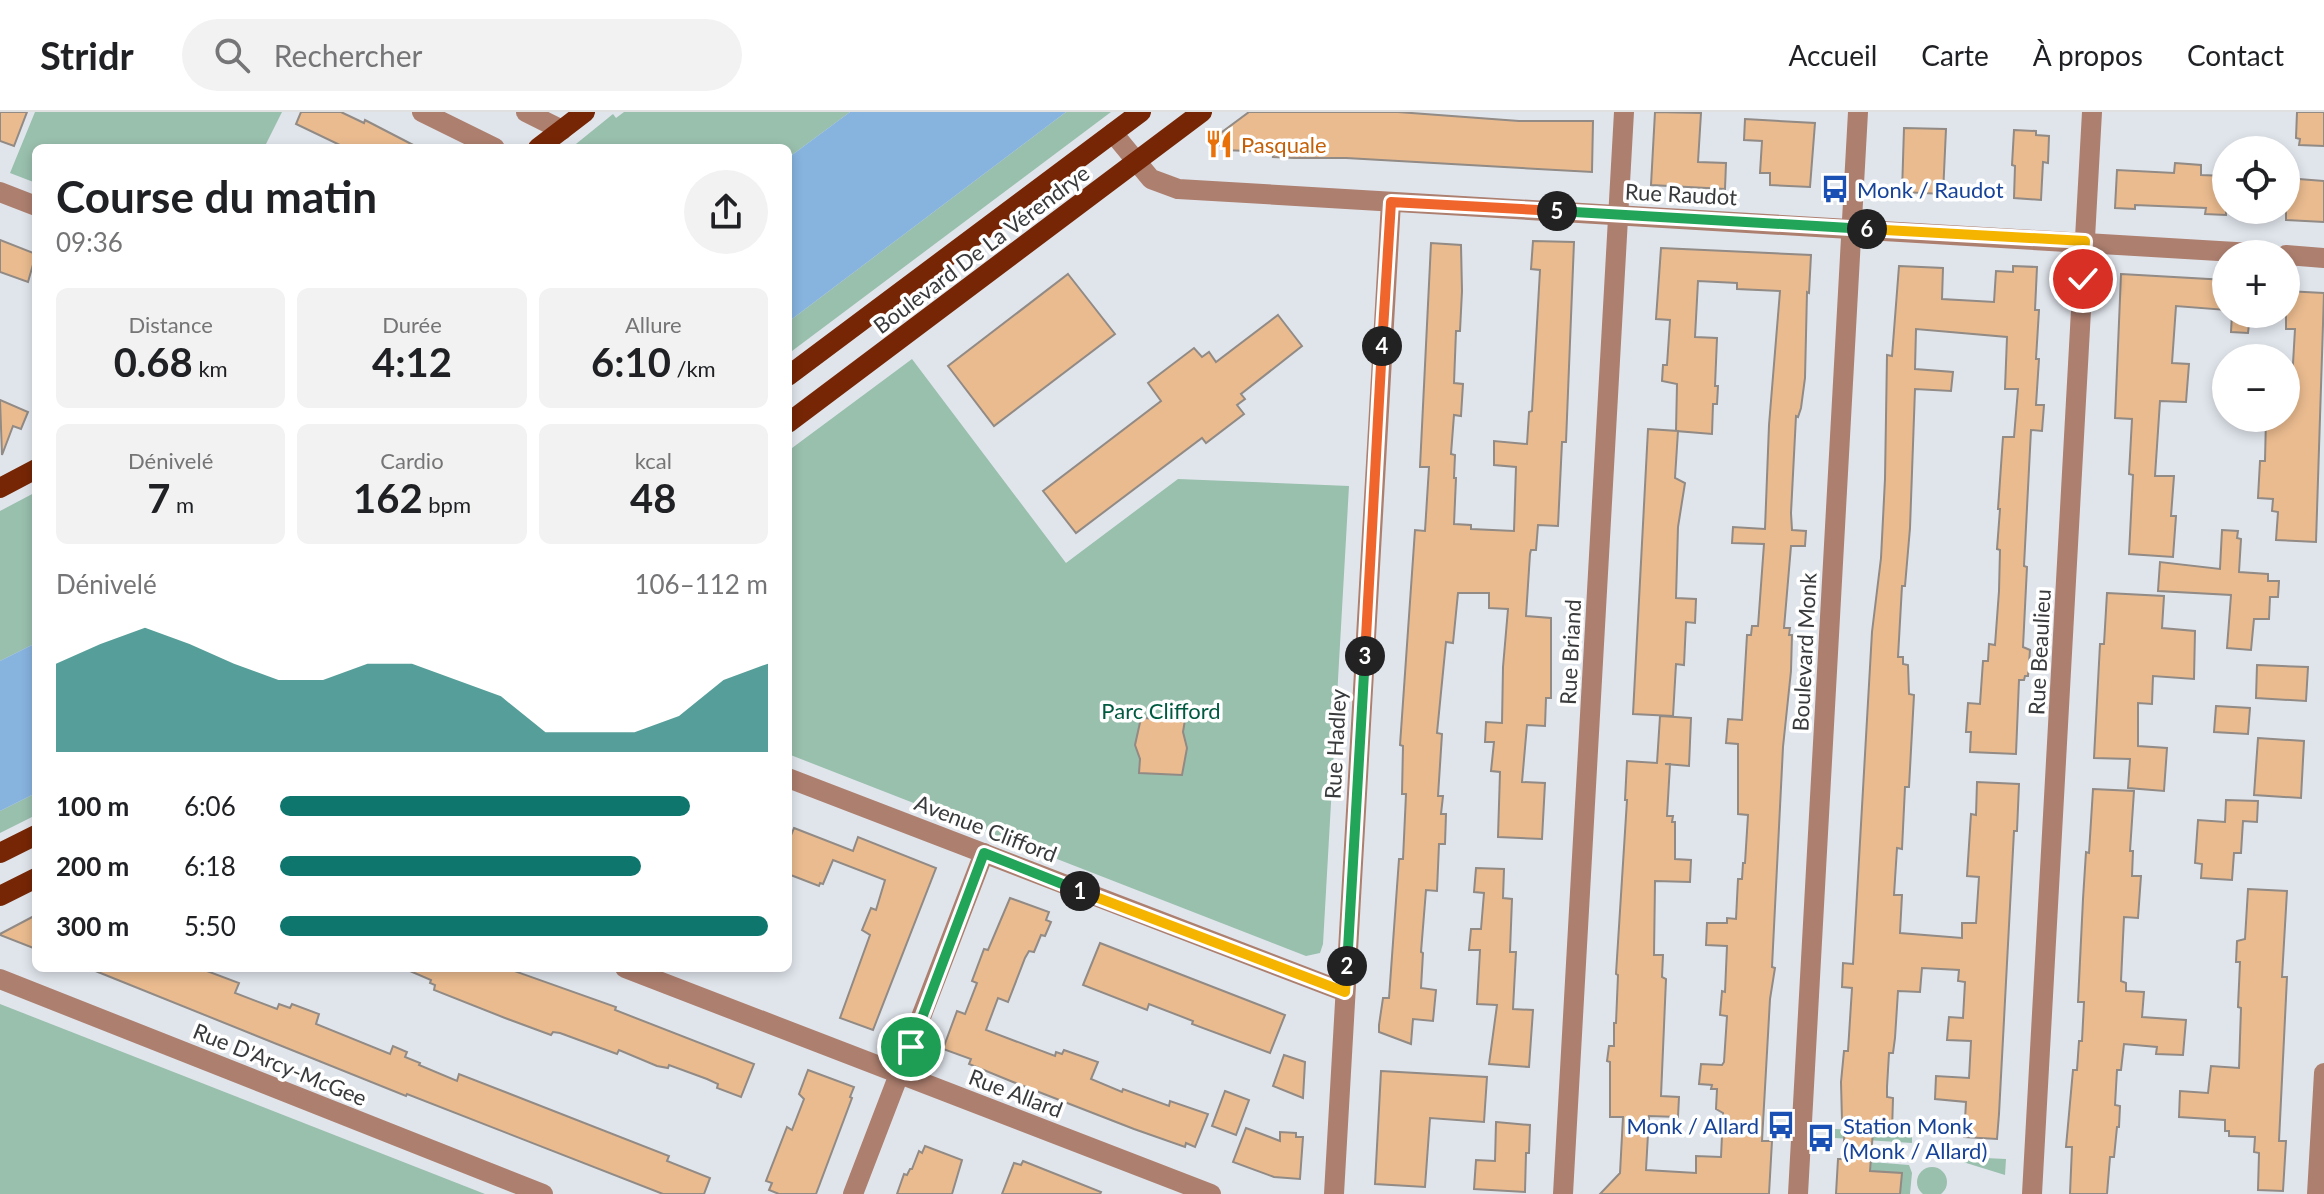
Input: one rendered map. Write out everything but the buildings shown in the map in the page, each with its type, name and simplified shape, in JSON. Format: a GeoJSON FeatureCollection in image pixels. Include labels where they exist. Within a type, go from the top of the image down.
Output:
{"type":"FeatureCollection","features":[{"type":"Feature","properties":{"kind":"main road"},"geometry":{"type":"LineString","coordinates":[[543,144],[585,112]]}},
{"type":"Feature","properties":{"kind":"main road","name":"Boulevard De La Vérendrye"},"geometry":{"type":"LineString","coordinates":[[792,373],[1141,112]]}},
{"type":"Feature","properties":{"kind":"main road","name":"Boulevard De La Vérendrye"},"geometry":{"type":"LineString","coordinates":[[792,420],[1202,112]]}},
{"type":"Feature","properties":{"kind":"main road"},"geometry":{"type":"LineString","coordinates":[[0,488],[32,471]]}},
{"type":"Feature","properties":{"kind":"main road"},"geometry":{"type":"LineString","coordinates":[[0,853],[32,837]]}},
{"type":"Feature","properties":{"kind":"main road"},"geometry":{"type":"LineString","coordinates":[[0,896],[32,880]]}},
{"type":"Feature","properties":{"kind":"street"},"geometry":{"type":"LineString","coordinates":[[422,112],[487,144]]}},
{"type":"Feature","properties":{"kind":"street"},"geometry":{"type":"LineString","coordinates":[[526,112],[562,130]]}},
{"type":"Feature","properties":{"kind":"street","name":"Rue Briand"},"geometry":{"type":"LineString","coordinates":[[1563,1194],[1624,112]]}},
{"type":"Feature","properties":{"kind":"street","name":"Boulevard Monk"},"geometry":{"type":"LineString","coordinates":[[1798,1194],[1858,112]]}},
{"type":"Feature","properties":{"kind":"street","name":"Rue Beaulieu"},"geometry":{"type":"LineString","coordinates":[[2032,1194],[2092,112]]}},
{"type":"Feature","properties":{"kind":"street","name":"Rue Raudot"},"geometry":{"type":"LineString","coordinates":[[1113,133],[1151,179],[1178,189],[2212,250]]}},
{"type":"Feature","properties":{"kind":"street"},"geometry":{"type":"LineString","coordinates":[[0,192],[32,204]]}},
{"type":"Feature","properties":{"kind":"street","name":"Rue Hadley"},"geometry":{"type":"LineString","coordinates":[[1334,1194],[1391,202]]}},
{"type":"Feature","properties":{"kind":"street"},"geometry":{"type":"LineString","coordinates":[[2300,256],[2324,258]]}},
{"type":"Feature","properties":{"kind":"street","name":"Avenue Clifford"},"geometry":{"type":"LineString","coordinates":[[792,780],[1345,992]]}},
{"type":"Feature","properties":{"kind":"street"},"geometry":{"type":"LineString","coordinates":[[853,1194],[984,853]]}},
{"type":"Feature","properties":{"kind":"street","name":"Rue Allard"},"geometry":{"type":"LineString","coordinates":[[635,972],[1211,1194]]}},
{"type":"Feature","properties":{"kind":"street","name":"Rue D'Arcy-McGee"},"geometry":{"type":"LineString","coordinates":[[0,979],[543,1194]]}},
{"type":"Feature","properties":{"kind":"street"},"geometry":{"type":"LineString","coordinates":[[2317,1194],[2324,1073]]}},
{"type":"Feature","properties":{"kind":"green space"},"geometry":{"type":"Polygon","coordinates":[[[35,112],[282,112],[266,144],[32,144],[32,181],[10,173],[35,112]]]}},
{"type":"Feature","properties":{"kind":"green space"},"geometry":{"type":"Polygon","coordinates":[[[624,112],[850,112],[792,155],[792,144],[576,144],[613,114],[616,118],[624,112]]]}},
{"type":"Feature","properties":{"kind":"green space"},"geometry":{"type":"Polygon","coordinates":[[[1066,112],[1111,112],[792,351],[792,319],[1066,112]]]}},
{"type":"Feature","properties":{"kind":"green space","name":"Parc Clifford"},"geometry":{"type":"Polygon","coordinates":[[[912,359],[1066,563],[1178,479],[1349,486],[1323,944],[1320,953],[1306,956],[792,756],[792,448],[912,359]]]}},
{"type":"Feature","properties":{"kind":"green space"},"geometry":{"type":"Polygon","coordinates":[[[32,494],[32,645],[0,661],[0,511],[32,494]]]}},
{"type":"Feature","properties":{"kind":"green space"},"geometry":{"type":"Polygon","coordinates":[[[32,795],[32,817],[0,833],[0,811],[32,795]]]}},
{"type":"Feature","properties":{"kind":"green space"},"geometry":{"type":"Polygon","coordinates":[[[0,1004],[485,1194],[0,1194],[0,1004]]]}},
{"type":"Feature","properties":{"kind":"green space"},"geometry":{"type":"Polygon","coordinates":[[[1835,1129],[1912,1134],[1912,1143],[1835,1138],[1835,1129]]]}},
{"type":"Feature","properties":{"kind":"green space"},"geometry":{"type":"Polygon","coordinates":[[[1964,1157],[2006,1159],[2005,1175],[1963,1162],[1964,1157]]]}},
{"type":"Feature","properties":{"kind":"green space"},"geometry":{"type":"Polygon","coordinates":[[[1871,1162],[1909,1165],[1912,1173],[1910,1194],[1900,1194],[1901,1173],[1870,1171],[1871,1162]]]}},
{"type":"Feature","properties":{"kind":"green space"},"geometry":{"type":"Polygon","coordinates":[[[1932,1167],[1945,1176],[1945,1188],[1938,1195],[1926,1195],[1917,1182],[1922,1172],[1932,1167]]]}},
{"type":"Feature","properties":{"kind":"water"},"geometry":{"type":"Polygon","coordinates":[[[850,112],[1066,112],[792,319],[792,155],[850,112]]]}},
{"type":"Feature","properties":{"kind":"water"},"geometry":{"type":"Polygon","coordinates":[[[32,645],[32,795],[0,811],[0,661],[32,645]]]}},
{"type":"Feature","properties":{"kind":"place","name":"Pasquale"},"geometry":{"type":"Point","coordinates":[1219,144]}},
{"type":"Feature","properties":{"kind":"place","name":"Monk / Raudot"},"geometry":{"type":"Point","coordinates":[1835,189]}},
{"type":"Feature","properties":{"kind":"place","name":"Monk / Allard"},"geometry":{"type":"Point","coordinates":[1781,1125]}},
{"type":"Feature","properties":{"kind":"place","name":"Station Monk (Monk / Allard)"},"geometry":{"type":"Point","coordinates":[1821,1138]}},
{"type":"Feature","properties":{"kind":"route"},"geometry":{"type":"LineString","coordinates":[[911,1047],[984,853],[1345,992],[1391,202],[2085,241],[2083,279]]}}]}
